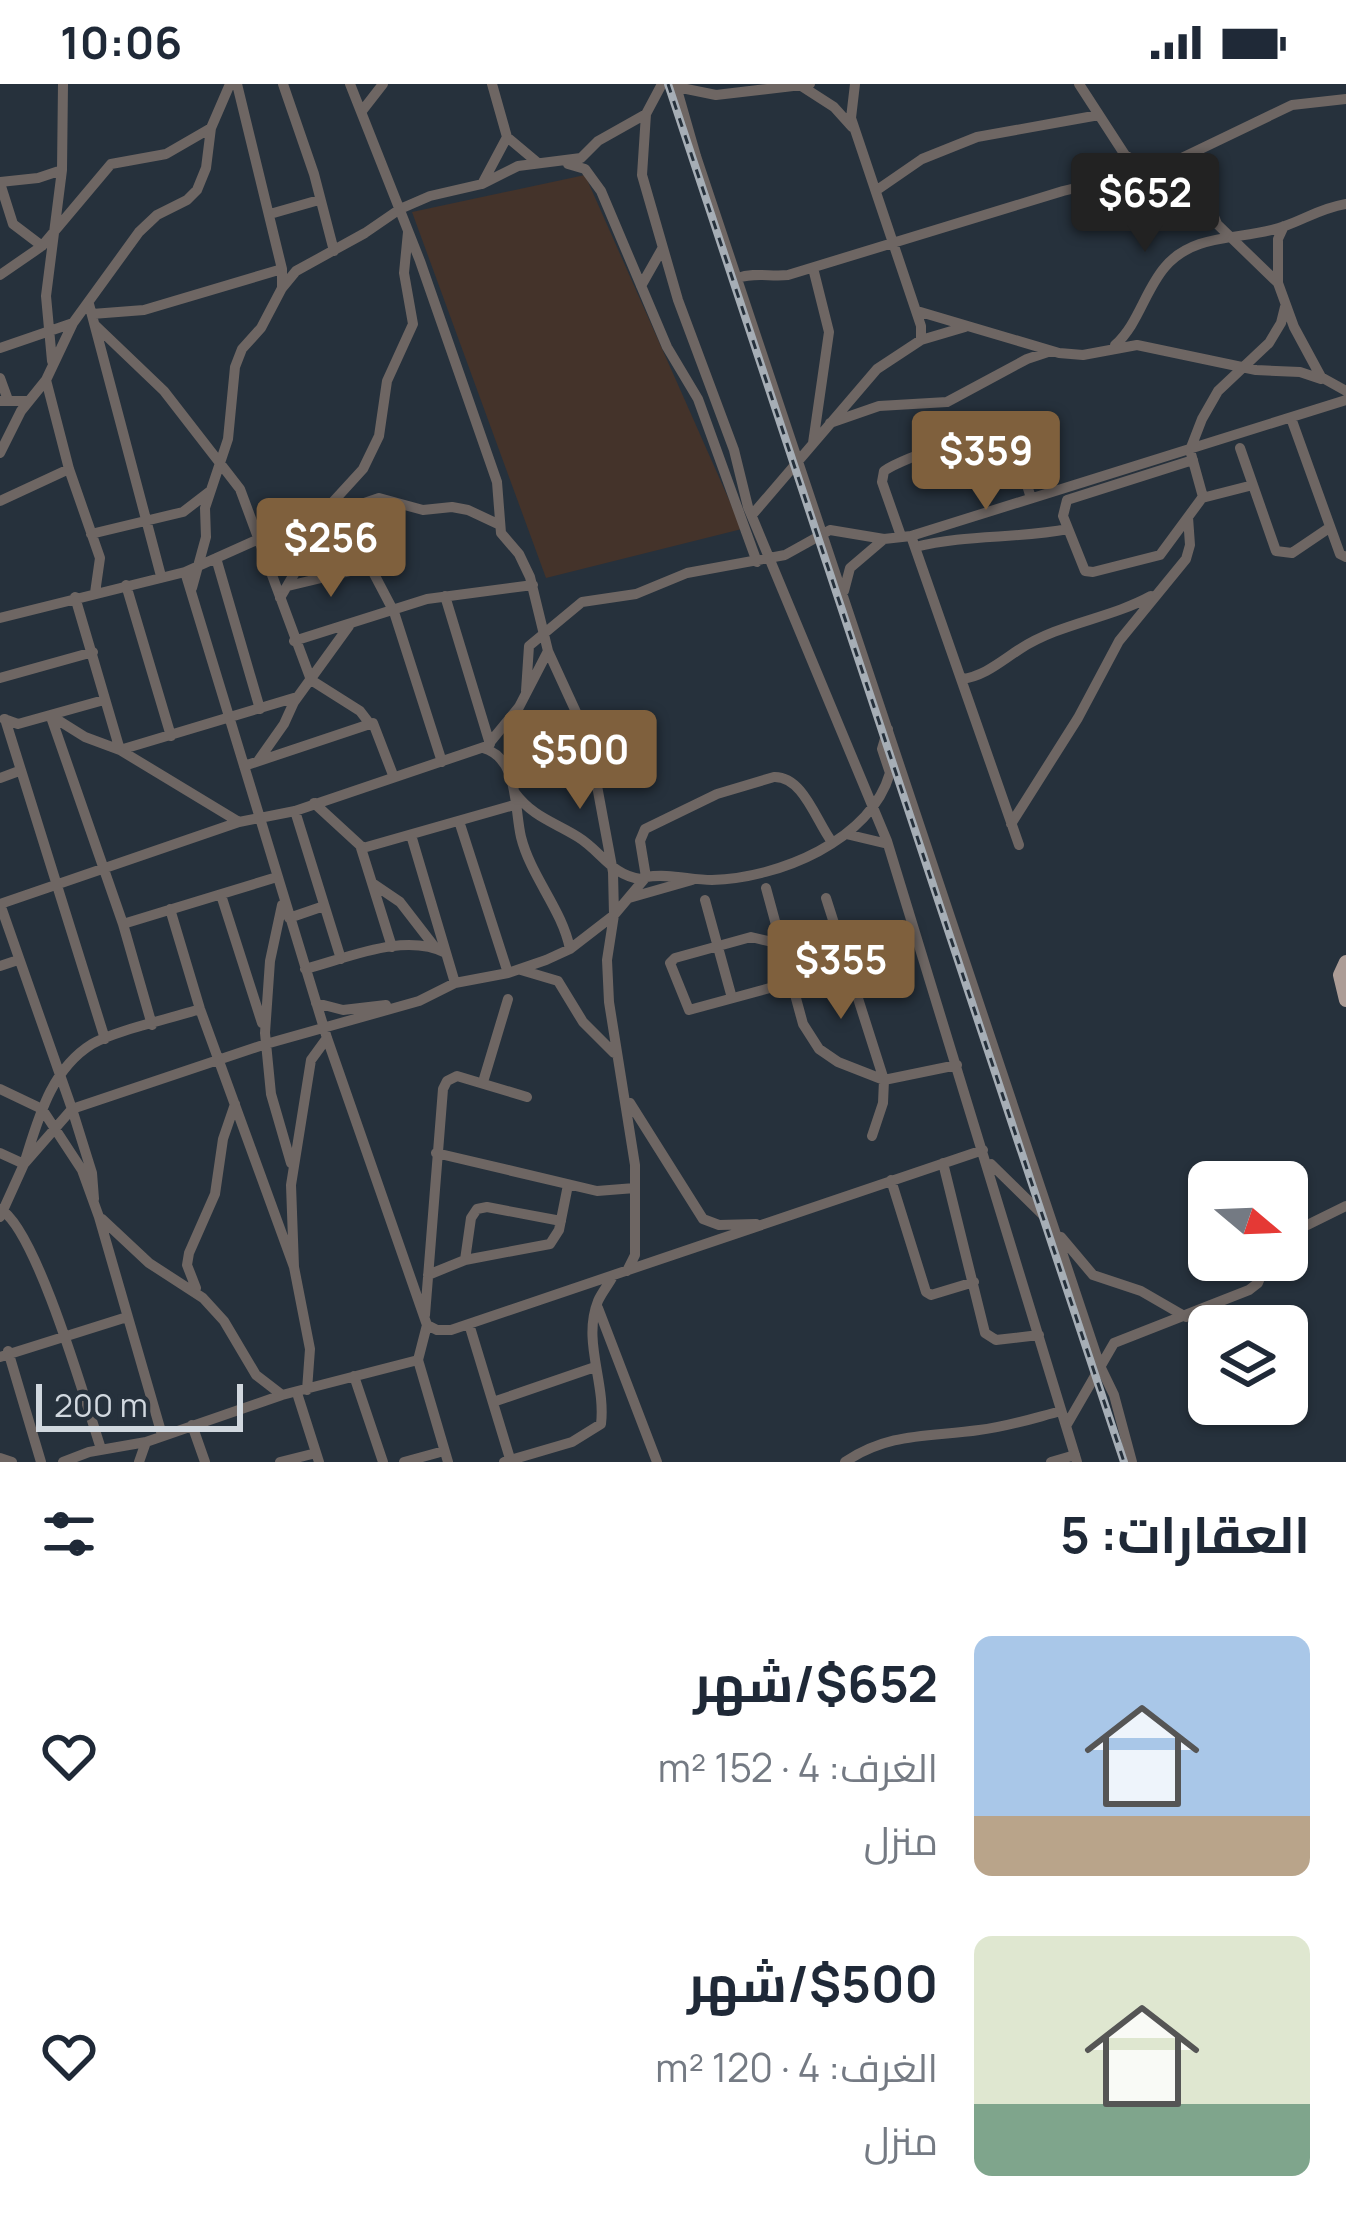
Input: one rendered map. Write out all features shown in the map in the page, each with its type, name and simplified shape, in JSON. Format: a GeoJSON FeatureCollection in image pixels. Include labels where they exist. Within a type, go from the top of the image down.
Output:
{"type":"FeatureCollection","features":[{"type":"Feature","properties":{"kind":"main road"},"geometry":{"type":"LineString","coordinates":[[1346,962],[1340,974],[1346,1000]]}},
{"type":"Feature","properties":{"kind":"street"},"geometry":{"type":"LineString","coordinates":[[53,363],[46,296],[62,170],[63,84]]}},
{"type":"Feature","properties":{"kind":"street"},"geometry":{"type":"LineString","coordinates":[[283,84],[334,251]]}},
{"type":"Feature","properties":{"kind":"street"},"geometry":{"type":"LineString","coordinates":[[350,84],[408,229],[500,490],[500,525]]}},
{"type":"Feature","properties":{"kind":"street"},"geometry":{"type":"LineString","coordinates":[[362,111],[383,84]]}},
{"type":"Feature","properties":{"kind":"street"},"geometry":{"type":"LineString","coordinates":[[492,84],[507,137],[538,163]]}},
{"type":"Feature","properties":{"kind":"street"},"geometry":{"type":"LineString","coordinates":[[855,84],[854,130],[917,311],[921,340]]}},
{"type":"Feature","properties":{"kind":"street"},"geometry":{"type":"LineString","coordinates":[[1079,84],[1125,155],[1139,163],[1182,171],[1200,182],[1213,217],[1278,283]]}},
{"type":"Feature","properties":{"kind":"street"},"geometry":{"type":"LineString","coordinates":[[161,577],[92,314],[146,223],[197,190],[206,168],[211,128],[231,85]]}},
{"type":"Feature","properties":{"kind":"street"},"geometry":{"type":"LineString","coordinates":[[231,85],[270,214],[282,288],[272,313],[242,349],[235,367],[232,420],[204,517],[206,537],[191,570],[191,591],[325,1033],[426,1323],[442,1331],[469,1324],[890,1180],[984,1153]]}},
{"type":"Feature","properties":{"kind":"street"},"geometry":{"type":"LineString","coordinates":[[763,561],[734,450],[662,249],[642,175],[646,114],[652,97],[667,85],[716,94],[807,85],[854,130]]}},
{"type":"Feature","properties":{"kind":"street"},"geometry":{"type":"LineString","coordinates":[[667,85],[800,461],[1100,1366],[1114,1395],[1132,1462]]}},
{"type":"Feature","properties":{"kind":"street"},"geometry":{"type":"LineString","coordinates":[[738,278],[752,274],[770,278],[813,268],[1064,191],[1162,167],[1292,105],[1346,99]]}},
{"type":"Feature","properties":{"kind":"street"},"geometry":{"type":"LineString","coordinates":[[282,288],[308,262],[400,209],[430,196],[482,184],[518,166],[581,158],[598,141],[646,114]]}},
{"type":"Feature","properties":{"kind":"street"},"geometry":{"type":"LineString","coordinates":[[877,190],[922,159],[977,137],[1100,115]]}},
{"type":"Feature","properties":{"kind":"street"},"geometry":{"type":"LineString","coordinates":[[0,275],[57,231],[111,164],[166,154],[211,128]]}},
{"type":"Feature","properties":{"kind":"street"},"geometry":{"type":"LineString","coordinates":[[482,184],[507,137]]}},
{"type":"Feature","properties":{"kind":"street"},"geometry":{"type":"LineString","coordinates":[[565,163],[595,179],[678,370],[698,399],[763,561],[888,844],[1076,1458],[1051,1462]]}},
{"type":"Feature","properties":{"kind":"street"},"geometry":{"type":"LineString","coordinates":[[42,246],[13,224],[0,182],[62,170]]}},
{"type":"Feature","properties":{"kind":"street"},"geometry":{"type":"LineString","coordinates":[[270,214],[320,200]]}},
{"type":"Feature","properties":{"kind":"street"},"geometry":{"type":"LineString","coordinates":[[1112,346],[1124,337],[1151,286],[1175,256],[1228,236],[1284,226],[1312,211],[1346,204]]}},
{"type":"Feature","properties":{"kind":"street"},"geometry":{"type":"LineString","coordinates":[[1284,226],[1278,239],[1278,283],[1312,364],[1346,395]]}},
{"type":"Feature","properties":{"kind":"street"},"geometry":{"type":"LineString","coordinates":[[280,598],[315,520],[363,469],[379,436],[388,380],[413,324],[404,273],[408,229]]}},
{"type":"Feature","properties":{"kind":"street"},"geometry":{"type":"LineString","coordinates":[[641,286],[662,249]]}},
{"type":"Feature","properties":{"kind":"street"},"geometry":{"type":"LineString","coordinates":[[813,268],[829,332],[813,446]]}},
{"type":"Feature","properties":{"kind":"street"},"geometry":{"type":"LineString","coordinates":[[0,348],[92,314],[144,310],[282,269]]}},
{"type":"Feature","properties":{"kind":"street"},"geometry":{"type":"LineString","coordinates":[[1203,497],[1192,455],[1218,391],[1247,368],[1276,332],[1286,304]]}},
{"type":"Feature","properties":{"kind":"street"},"geometry":{"type":"LineString","coordinates":[[917,311],[1051,351],[1083,355],[1137,345],[1325,380]]}},
{"type":"Feature","properties":{"kind":"street"},"geometry":{"type":"LineString","coordinates":[[92,314],[164,391],[240,489],[311,680],[360,711],[370,724]]}},
{"type":"Feature","properties":{"kind":"street"},"geometry":{"type":"LineString","coordinates":[[0,453],[28,400],[46,380],[73,323]]}},
{"type":"Feature","properties":{"kind":"street"},"geometry":{"type":"LineString","coordinates":[[752,515],[861,384],[921,340],[968,326]]}},
{"type":"Feature","properties":{"kind":"street"},"geometry":{"type":"LineString","coordinates":[[830,423],[879,406],[947,402],[1051,351]]}},
{"type":"Feature","properties":{"kind":"street"},"geometry":{"type":"LineString","coordinates":[[0,378],[4,400],[28,400]]}},
{"type":"Feature","properties":{"kind":"street"},"geometry":{"type":"LineString","coordinates":[[46,380],[68,469],[100,558],[95,592]]}},
{"type":"Feature","properties":{"kind":"street"},"geometry":{"type":"LineString","coordinates":[[1253,485],[1203,497],[1160,555],[1093,572],[1082,568],[1063,508],[1072,496],[1346,395]]}},
{"type":"Feature","properties":{"kind":"street"},"geometry":{"type":"LineString","coordinates":[[1292,418],[1329,528],[1340,554],[1346,556]]}},
{"type":"Feature","properties":{"kind":"street"},"geometry":{"type":"LineString","coordinates":[[1019,845],[962,679],[884,487],[884,471],[1001,433],[1012,436],[1031,498]]}},
{"type":"Feature","properties":{"kind":"street"},"geometry":{"type":"LineString","coordinates":[[1240,448],[1273,546],[1280,554],[1303,548],[1329,528]]}},
{"type":"Feature","properties":{"kind":"street"},"geometry":{"type":"LineString","coordinates":[[909,540],[1031,498],[1192,455]]}},
{"type":"Feature","properties":{"kind":"street"},"geometry":{"type":"LineString","coordinates":[[0,501],[68,469]]}},
{"type":"Feature","properties":{"kind":"street"},"geometry":{"type":"LineString","coordinates":[[92,534],[183,512],[212,489]]}},
{"type":"Feature","properties":{"kind":"street"},"geometry":{"type":"LineString","coordinates":[[0,618],[191,570],[260,539],[385,498],[423,509],[452,506],[500,525],[533,585],[548,651],[590,755],[613,868],[614,915],[607,967],[635,1188],[635,1256],[628,1271]]}},
{"type":"Feature","properties":{"kind":"street"},"geometry":{"type":"LineString","coordinates":[[1012,824],[1119,641],[1186,559],[1188,517]]}},
{"type":"Feature","properties":{"kind":"street"},"geometry":{"type":"LineString","coordinates":[[526,697],[527,649],[588,600],[625,596],[687,573],[763,561],[797,551],[833,530],[909,540],[1039,535],[1068,529]]}},
{"type":"Feature","properties":{"kind":"street"},"geometry":{"type":"LineString","coordinates":[[844,592],[850,568],[884,539]]}},
{"type":"Feature","properties":{"kind":"street"},"geometry":{"type":"LineString","coordinates":[[216,558],[260,709]]}},
{"type":"Feature","properties":{"kind":"street"},"geometry":{"type":"LineString","coordinates":[[288,586],[368,568],[394,612],[442,762]]}},
{"type":"Feature","properties":{"kind":"street"},"geometry":{"type":"LineString","coordinates":[[126,585],[171,736]]}},
{"type":"Feature","properties":{"kind":"street"},"geometry":{"type":"LineString","coordinates":[[294,641],[446,596],[533,585]]}},
{"type":"Feature","properties":{"kind":"street"},"geometry":{"type":"LineString","coordinates":[[962,679],[982,674],[1047,634],[1122,610],[1159,591]]}},
{"type":"Feature","properties":{"kind":"street"},"geometry":{"type":"LineString","coordinates":[[446,596],[487,746],[504,760],[531,865],[570,949]]}},
{"type":"Feature","properties":{"kind":"street"},"geometry":{"type":"LineString","coordinates":[[75,597],[120,750]]}},
{"type":"Feature","properties":{"kind":"street"},"geometry":{"type":"LineString","coordinates":[[258,761],[349,626]]}},
{"type":"Feature","properties":{"kind":"street"},"geometry":{"type":"LineString","coordinates":[[94,1199],[92,1173],[72,1108],[0,904],[487,746],[526,697],[548,651]]}},
{"type":"Feature","properties":{"kind":"street"},"geometry":{"type":"LineString","coordinates":[[0,679],[93,652]]}},
{"type":"Feature","properties":{"kind":"street"},"geometry":{"type":"LineString","coordinates":[[120,750],[297,698]]}},
{"type":"Feature","properties":{"kind":"street"},"geometry":{"type":"LineString","coordinates":[[104,700],[3,726],[105,1040]]}},
{"type":"Feature","properties":{"kind":"street"},"geometry":{"type":"LineString","coordinates":[[52,717],[120,750],[239,823]]}},
{"type":"Feature","properties":{"kind":"street"},"geometry":{"type":"LineString","coordinates":[[52,717],[152,1024]]}},
{"type":"Feature","properties":{"kind":"street"},"geometry":{"type":"LineString","coordinates":[[244,766],[370,724],[376,725],[393,776]]}},
{"type":"Feature","properties":{"kind":"street"},"geometry":{"type":"LineString","coordinates":[[513,790],[532,812],[578,837],[628,877],[736,877],[774,868],[832,842],[874,808],[890,773],[881,748],[889,728]]}},
{"type":"Feature","properties":{"kind":"street"},"geometry":{"type":"LineString","coordinates":[[0,778],[19,772]]}},
{"type":"Feature","properties":{"kind":"street"},"geometry":{"type":"LineString","coordinates":[[0,1089],[43,1107],[72,1108],[219,1060],[266,1038],[325,1033],[429,997],[455,982],[512,971],[570,949],[614,915],[644,878],[640,841],[645,829],[707,798],[773,777],[783,776],[795,784],[832,842]]}},
{"type":"Feature","properties":{"kind":"street"},"geometry":{"type":"LineString","coordinates":[[314,803],[361,848],[392,946]]}},
{"type":"Feature","properties":{"kind":"street"},"geometry":{"type":"LineString","coordinates":[[361,848],[514,805]]}},
{"type":"Feature","properties":{"kind":"street"},"geometry":{"type":"LineString","coordinates":[[295,811],[341,959]]}},
{"type":"Feature","properties":{"kind":"street"},"geometry":{"type":"LineString","coordinates":[[459,821],[512,971]]}},
{"type":"Feature","properties":{"kind":"street"},"geometry":{"type":"LineString","coordinates":[[846,834],[888,844]]}},
{"type":"Feature","properties":{"kind":"street"},"geometry":{"type":"LineString","coordinates":[[411,835],[441,950],[455,982]]}},
{"type":"Feature","properties":{"kind":"street"},"geometry":{"type":"LineString","coordinates":[[123,924],[277,877]]}},
{"type":"Feature","properties":{"kind":"street"},"geometry":{"type":"LineString","coordinates":[[625,899],[694,878]]}},
{"type":"Feature","properties":{"kind":"street"},"geometry":{"type":"LineString","coordinates":[[372,883],[400,902],[441,950]]}},
{"type":"Feature","properties":{"kind":"street"},"geometry":{"type":"LineString","coordinates":[[766,888],[812,1043],[838,1062],[884,1080],[957,1065]]}},
{"type":"Feature","properties":{"kind":"street"},"geometry":{"type":"LineString","coordinates":[[221,895],[266,1038]]}},
{"type":"Feature","properties":{"kind":"street"},"geometry":{"type":"LineString","coordinates":[[283,896],[270,961],[266,1038],[271,1094],[292,1168]]}},
{"type":"Feature","properties":{"kind":"street"},"geometry":{"type":"LineString","coordinates":[[826,898],[884,1080],[883,1103],[872,1136]]}},
{"type":"Feature","properties":{"kind":"street"},"geometry":{"type":"LineString","coordinates":[[705,900],[732,998]]}},
{"type":"Feature","properties":{"kind":"street"},"geometry":{"type":"LineString","coordinates":[[289,917],[324,906]]}},
{"type":"Feature","properties":{"kind":"street"},"geometry":{"type":"LineString","coordinates":[[170,909],[200,1009],[295,1268]]}},
{"type":"Feature","properties":{"kind":"street"},"geometry":{"type":"LineString","coordinates":[[781,944],[751,937],[717,945],[670,962],[674,980],[689,1010],[792,982]]}},
{"type":"Feature","properties":{"kind":"street"},"geometry":{"type":"LineString","coordinates":[[787,965],[872,941]]}},
{"type":"Feature","properties":{"kind":"street"},"geometry":{"type":"LineString","coordinates":[[305,969],[392,946],[424,944],[441,950]]}},
{"type":"Feature","properties":{"kind":"street"},"geometry":{"type":"LineString","coordinates":[[0,966],[18,960]]}},
{"type":"Feature","properties":{"kind":"street"},"geometry":{"type":"LineString","coordinates":[[512,971],[558,980],[584,1022],[619,1061]]}},
{"type":"Feature","properties":{"kind":"street"},"geometry":{"type":"LineString","coordinates":[[483,1082],[508,999]]}},
{"type":"Feature","properties":{"kind":"street"},"geometry":{"type":"LineString","coordinates":[[316,1003],[343,1010],[377,1004],[395,1007]]}},
{"type":"Feature","properties":{"kind":"street"},"geometry":{"type":"LineString","coordinates":[[92,1454],[62,1336],[32,1249],[16,1220],[1,1212],[59,1076],[90,1046],[200,1009]]}},
{"type":"Feature","properties":{"kind":"street"},"geometry":{"type":"LineString","coordinates":[[280,1462],[317,1457],[302,1391],[310,1348],[295,1268],[292,1168],[311,1060],[325,1033]]}},
{"type":"Feature","properties":{"kind":"street"},"geometry":{"type":"LineString","coordinates":[[404,1462],[446,1456],[418,1360],[426,1323],[439,1105],[447,1081],[457,1076],[527,1097]]}},
{"type":"Feature","properties":{"kind":"street"},"geometry":{"type":"LineString","coordinates":[[626,1098],[706,1221],[765,1224]]}},
{"type":"Feature","properties":{"kind":"street"},"geometry":{"type":"LineString","coordinates":[[235,1104],[223,1139],[215,1194],[187,1265],[190,1279],[263,1384],[282,1395]]}},
{"type":"Feature","properties":{"kind":"street"},"geometry":{"type":"LineString","coordinates":[[43,1107],[94,1199],[162,1436]]}},
{"type":"Feature","properties":{"kind":"street"},"geometry":{"type":"LineString","coordinates":[[24,1164],[72,1108]]}},
{"type":"Feature","properties":{"kind":"street"},"geometry":{"type":"LineString","coordinates":[[0,1153],[24,1164]]}},
{"type":"Feature","properties":{"kind":"street"},"geometry":{"type":"LineString","coordinates":[[436,1153],[597,1191],[635,1188]]}},
{"type":"Feature","properties":{"kind":"street"},"geometry":{"type":"LineString","coordinates":[[984,1153],[1004,1180],[1025,1194],[1088,1271],[1141,1291],[1186,1317]]}},
{"type":"Feature","properties":{"kind":"street"},"geometry":{"type":"LineString","coordinates":[[943,1163],[988,1337],[1039,1336]]}},
{"type":"Feature","properties":{"kind":"street"},"geometry":{"type":"LineString","coordinates":[[890,1180],[927,1293],[974,1282]]}},
{"type":"Feature","properties":{"kind":"street"},"geometry":{"type":"LineString","coordinates":[[428,1275],[466,1260],[550,1244],[561,1221],[568,1185]]}},
{"type":"Feature","properties":{"kind":"street"},"geometry":{"type":"LineString","coordinates":[[1308,1225],[1346,1206]]}},
{"type":"Feature","properties":{"kind":"street"},"geometry":{"type":"LineString","coordinates":[[466,1260],[471,1218],[477,1209],[561,1221]]}},
{"type":"Feature","properties":{"kind":"street"},"geometry":{"type":"LineString","coordinates":[[100,1216],[149,1263],[203,1298]]}},
{"type":"Feature","properties":{"kind":"street"},"geometry":{"type":"LineString","coordinates":[[469,1324],[509,1461],[572,1442],[599,1426],[602,1396],[592,1339],[596,1305],[613,1276]]}},
{"type":"Feature","properties":{"kind":"street"},"geometry":{"type":"LineString","coordinates":[[1066,1426],[1109,1348],[1124,1337],[1250,1290],[1259,1281]]}},
{"type":"Feature","properties":{"kind":"street"},"geometry":{"type":"LineString","coordinates":[[596,1305],[657,1462]]}},
{"type":"Feature","properties":{"kind":"street"},"geometry":{"type":"LineString","coordinates":[[41,1462],[4,1354],[127,1317]]}},
{"type":"Feature","properties":{"kind":"street"},"geometry":{"type":"LineString","coordinates":[[63,1462],[92,1454],[143,1455],[162,1436],[192,1425],[282,1395],[418,1360]]}},
{"type":"Feature","properties":{"kind":"street"},"geometry":{"type":"LineString","coordinates":[[494,1402],[595,1367]]}},
{"type":"Feature","properties":{"kind":"street"},"geometry":{"type":"LineString","coordinates":[[354,1376],[382,1462]]}},
{"type":"Feature","properties":{"kind":"street"},"geometry":{"type":"LineString","coordinates":[[845,1462],[909,1435],[978,1430],[1061,1411]]}},
{"type":"Feature","properties":{"kind":"street"},"geometry":{"type":"LineString","coordinates":[[192,1425],[205,1462]]}},
{"type":"Feature","properties":{"kind":"street"},"geometry":{"type":"LineString","coordinates":[[0,1458],[12,1462]]}},
{"type":"Feature","properties":{"kind":"shaded area"},"geometry":{"type":"Polygon","coordinates":[[[585,175],[742,529],[546,578],[412,212],[585,175]]]}},
{"type":"Feature","properties":{"kind":"railway"},"geometry":{"type":"LineString","coordinates":[[668,84],[1124,1462]]}}]}
